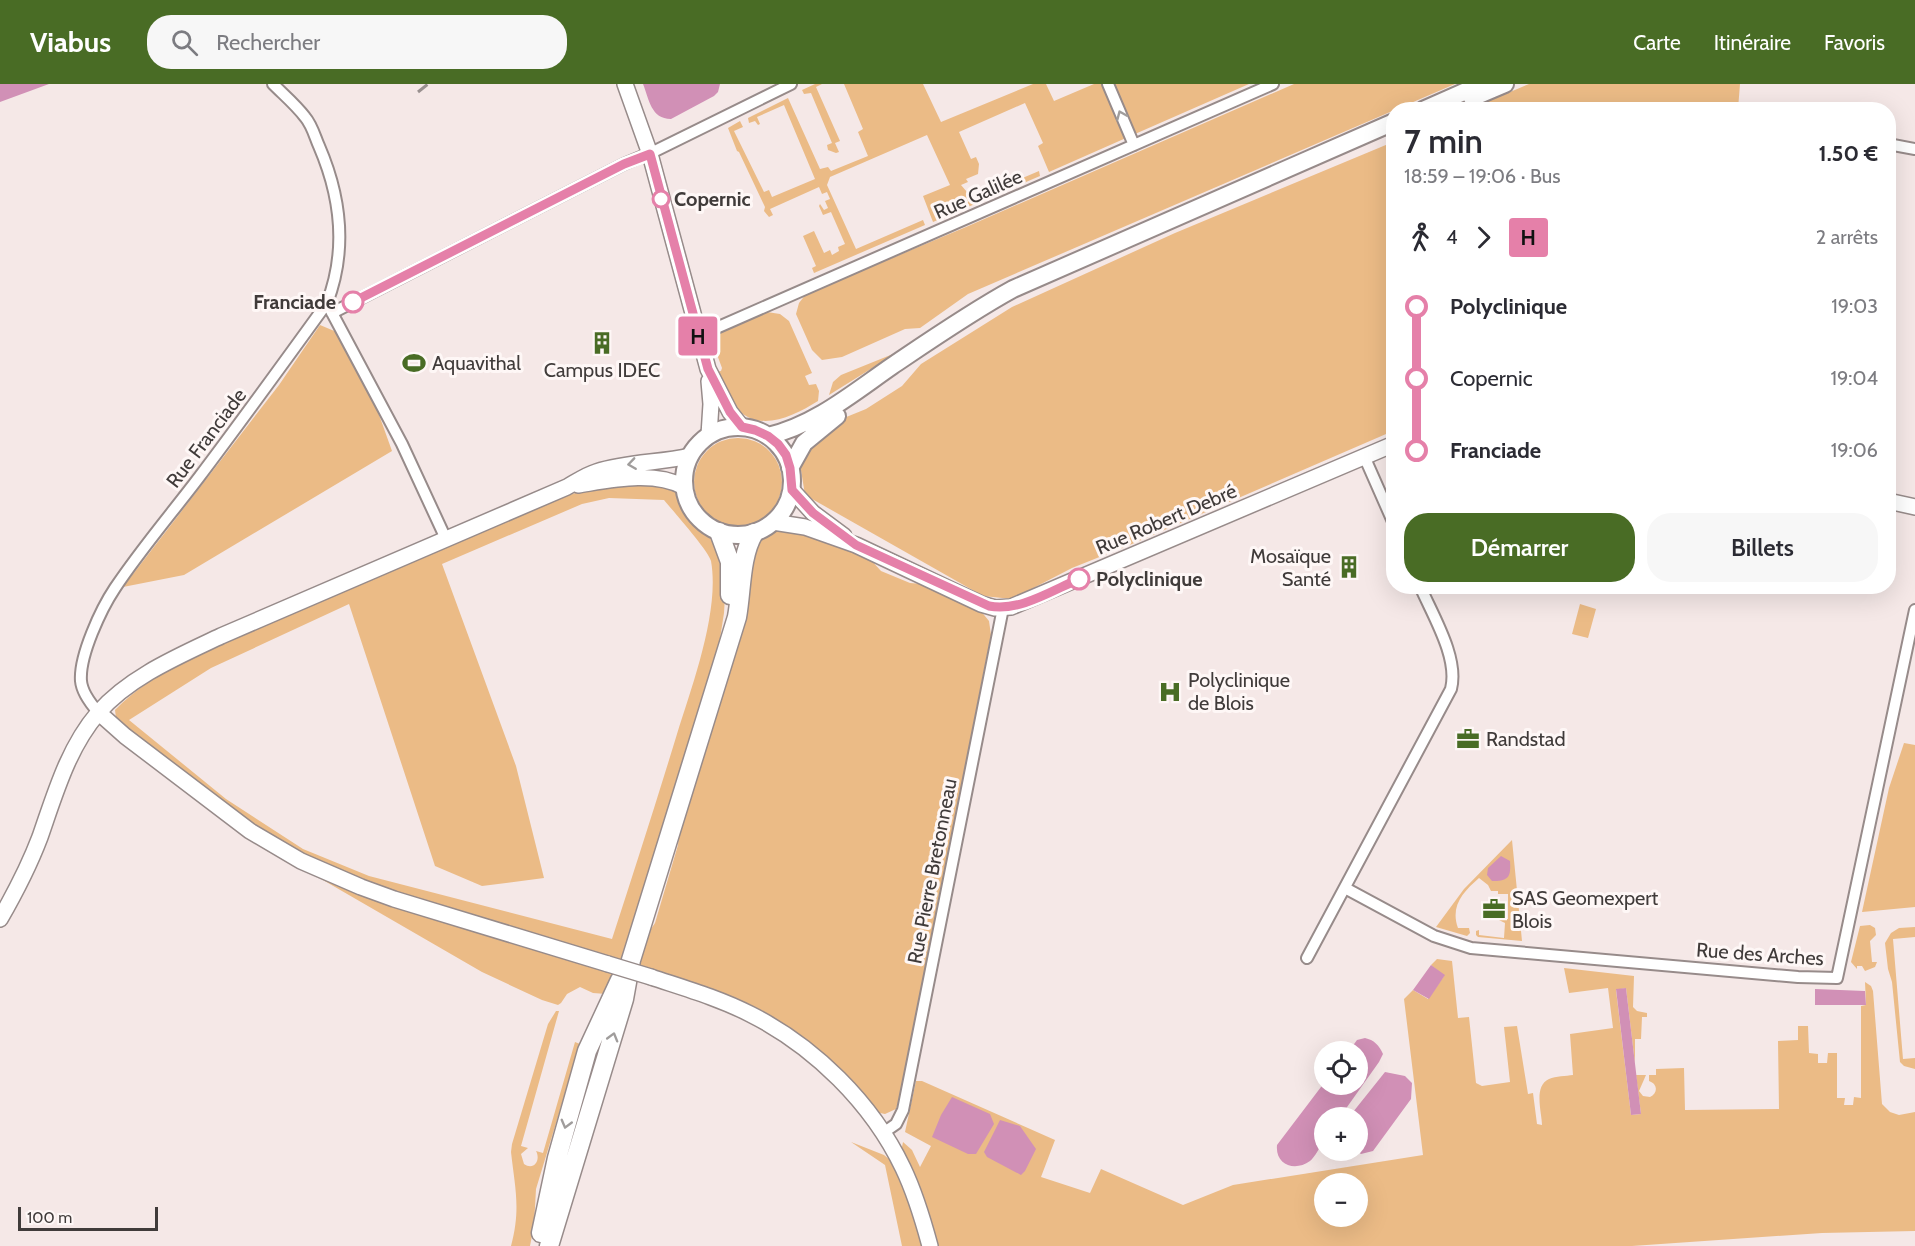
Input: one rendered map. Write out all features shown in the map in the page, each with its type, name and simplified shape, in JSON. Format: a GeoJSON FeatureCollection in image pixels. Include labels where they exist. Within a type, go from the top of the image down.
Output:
{"type":"FeatureCollection","features":[{"type":"Feature","properties":{"kind":"highway"},"geometry":{"type":"LineString","coordinates":[[720,532],[730,562],[726,651]]}},
{"type":"Feature","properties":{"kind":"highway"},"geometry":{"type":"LineString","coordinates":[[541,1242],[624,999],[631,960],[737,617],[747,549],[754,533]]}},
{"type":"Feature","properties":{"kind":"main road"},"geometry":{"type":"LineString","coordinates":[[1441,102],[1482,84]]}},
{"type":"Feature","properties":{"kind":"main road"},"geometry":{"type":"LineString","coordinates":[[1465,102],[1505,84]]}},
{"type":"Feature","properties":{"kind":"main road"},"geometry":{"type":"LineString","coordinates":[[768,436],[792,429],[819,415],[965,316],[1013,289],[1386,126]]}},
{"type":"Feature","properties":{"kind":"main road"},"geometry":{"type":"LineString","coordinates":[[790,468],[804,443],[824,425],[956,333],[1002,306],[1079,269],[1386,136]]}},
{"type":"Feature","properties":{"kind":"main road"},"geometry":{"type":"LineString","coordinates":[[742,427],[768,436],[786,455],[790,468],[792,490],[782,513],[773,522],[754,533],[731,535],[706,525],[695,515],[684,487],[684,471],[698,444],[719,430],[742,427]]}},
{"type":"Feature","properties":{"kind":"street","name":"Rue Franciade"},"geometry":{"type":"LineString","coordinates":[[98,712],[83,689],[82,669],[94,629],[114,590],[261,394],[329,308],[340,239],[337,206],[323,155],[307,119],[273,84]]}},
{"type":"Feature","properties":{"kind":"street"},"geometry":{"type":"LineString","coordinates":[[625,84],[650,154],[708,369],[730,412],[742,427]]}},
{"type":"Feature","properties":{"kind":"street"},"geometry":{"type":"LineString","coordinates":[[446,539],[397,435],[329,308],[791,84]]}},
{"type":"Feature","properties":{"kind":"street"},"geometry":{"type":"LineString","coordinates":[[1108,84],[1134,145]]}},
{"type":"Feature","properties":{"kind":"street","name":"Rue Galilée"},"geometry":{"type":"LineString","coordinates":[[698,336],[1273,84]]}},
{"type":"Feature","properties":{"kind":"street"},"geometry":{"type":"LineString","coordinates":[[1896,145],[1915,149]]}},
{"type":"Feature","properties":{"kind":"street"},"geometry":{"type":"LineString","coordinates":[[708,369],[711,404],[709,435]]}},
{"type":"Feature","properties":{"kind":"street","name":"Rue Robert Debré"},"geometry":{"type":"LineString","coordinates":[[1003,608],[1031,600],[1386,447]]}},
{"type":"Feature","properties":{"kind":"street"},"geometry":{"type":"LineString","coordinates":[[0,919],[29,863],[66,767],[77,745],[98,712],[124,689],[189,651],[567,487],[593,473],[635,463],[662,462],[690,456]]}},
{"type":"Feature","properties":{"kind":"street"},"geometry":{"type":"LineString","coordinates":[[1364,456],[1386,506]]}},
{"type":"Feature","properties":{"kind":"street"},"geometry":{"type":"LineString","coordinates":[[567,487],[614,480],[659,478],[684,487]]}},
{"type":"Feature","properties":{"kind":"street"},"geometry":{"type":"LineString","coordinates":[[792,490],[813,513],[856,545]]}},
{"type":"Feature","properties":{"kind":"street"},"geometry":{"type":"LineString","coordinates":[[1896,503],[1915,507]]}},
{"type":"Feature","properties":{"kind":"street"},"geometry":{"type":"LineString","coordinates":[[773,522],[805,527],[856,545],[981,604],[1003,608]]}},
{"type":"Feature","properties":{"kind":"street"},"geometry":{"type":"LineString","coordinates":[[1307,958],[1446,702],[1454,678],[1450,655],[1423,594]]}},
{"type":"Feature","properties":{"kind":"street","name":"Rue Pierre Bretonneau"},"geometry":{"type":"LineString","coordinates":[[883,1133],[896,1124],[903,1110],[1003,608]]}},
{"type":"Feature","properties":{"kind":"street","name":"Rue des Arches"},"geometry":{"type":"LineString","coordinates":[[1345,888],[1417,928],[1445,941],[1471,948],[1798,977],[1837,978],[1915,610]]}},
{"type":"Feature","properties":{"kind":"street"},"geometry":{"type":"LineString","coordinates":[[98,712],[134,743],[250,831],[301,861],[394,899],[651,977],[725,1002],[783,1033],[841,1082],[883,1133],[904,1169],[930,1246]]}},
{"type":"Feature","properties":{"kind":"shaded area"},"geometry":{"type":"Polygon","coordinates":[[[0,84],[49,84],[0,102],[0,84]]]}},
{"type":"Feature","properties":{"kind":"shaded area"},"geometry":{"type":"Polygon","coordinates":[[[643,84],[720,84],[714,96],[671,119],[659,116],[655,112],[643,84]]]}},
{"type":"Feature","properties":{"kind":"shaded area"},"geometry":{"type":"Polygon","coordinates":[[[815,84],[822,84],[816,87],[840,141],[835,143],[839,152],[836,153],[828,150],[827,145],[832,143],[811,93],[804,94],[802,90],[815,84]]]}},
{"type":"Feature","properties":{"kind":"shaded area"},"geometry":{"type":"Polygon","coordinates":[[[844,84],[923,84],[941,122],[1033,84],[1046,84],[1054,101],[1094,84],[1102,84],[1126,138],[1049,172],[1038,146],[1043,143],[1025,103],[959,132],[971,159],[976,157],[979,164],[978,174],[966,179],[968,182],[961,185],[973,199],[1039,171],[1040,176],[933,222],[923,196],[950,185],[927,135],[830,177],[827,185],[856,249],[923,220],[925,225],[814,273],[812,268],[816,266],[803,236],[814,231],[824,253],[830,250],[832,255],[839,251],[838,247],[845,244],[831,212],[823,215],[819,206],[820,204],[824,210],[828,208],[825,201],[830,199],[827,192],[822,194],[819,187],[770,209],[773,215],[769,217],[764,211],[765,207],[728,128],[740,121],[743,127],[734,131],[764,192],[769,190],[772,197],[815,179],[784,105],[757,117],[760,124],[758,125],[755,121],[749,123],[748,118],[788,98],[820,169],[828,167],[831,171],[868,156],[858,132],[863,129],[844,84]]]}},
{"type":"Feature","properties":{"kind":"shaded area"},"geometry":{"type":"Polygon","coordinates":[[[1113,84],[1249,84],[1135,134],[1113,84]]]}},
{"type":"Feature","properties":{"kind":"shaded area"},"geometry":{"type":"Polygon","coordinates":[[[1294,84],[1455,84],[1413,102],[1386,102],[1386,114],[968,294],[920,328],[905,329],[842,357],[822,360],[812,350],[796,314],[799,303],[806,294],[1294,84]]]}},
{"type":"Feature","properties":{"kind":"shaded area"},"geometry":{"type":"Polygon","coordinates":[[[1529,84],[1740,84],[1739,102],[1487,102],[1529,84]]]}},
{"type":"Feature","properties":{"kind":"shaded area"},"geometry":{"type":"Polygon","coordinates":[[[1386,145],[1386,434],[1072,568],[1012,599],[983,596],[805,495],[800,464],[812,445],[834,422],[866,409],[902,386],[921,364],[1012,307],[1175,233],[1386,145]]]}},
{"type":"Feature","properties":{"kind":"shaded area"},"geometry":{"type":"Polygon","coordinates":[[[767,312],[780,314],[789,321],[812,373],[805,376],[809,385],[816,384],[819,391],[818,401],[809,407],[777,420],[766,421],[746,416],[731,401],[716,372],[721,371],[722,368],[712,341],[720,332],[767,312]]]}},
{"type":"Feature","properties":{"kind":"shaded area"},"geometry":{"type":"Polygon","coordinates":[[[320,325],[339,333],[378,412],[392,451],[184,575],[123,587],[279,385],[320,325]]]}},
{"type":"Feature","properties":{"kind":"shaded area"},"geometry":{"type":"Polygon","coordinates":[[[898,352],[829,395],[833,382],[841,375],[898,352]]]}},
{"type":"Feature","properties":{"kind":"shaded area"},"geometry":{"type":"Polygon","coordinates":[[[738,438],[763,445],[775,457],[782,482],[775,507],[763,519],[738,526],[713,519],[701,507],[694,482],[701,457],[713,445],[738,438]]]}},
{"type":"Feature","properties":{"kind":"shaded area"},"geometry":{"type":"Polygon","coordinates":[[[649,482],[677,491],[686,518],[709,537],[717,548],[726,580],[719,645],[621,963],[383,891],[264,837],[149,750],[116,718],[115,710],[135,692],[158,676],[208,649],[560,498],[588,489],[649,482]],[[609,498],[582,504],[442,564],[516,766],[544,878],[482,886],[435,866],[349,604],[211,668],[129,720],[226,799],[303,849],[369,876],[612,939],[697,671],[712,602],[711,561],[664,500],[609,498]]]}},
{"type":"Feature","properties":{"kind":"shaded area"},"geometry":{"type":"Polygon","coordinates":[[[787,529],[822,538],[871,560],[881,571],[910,583],[922,584],[980,610],[989,621],[991,635],[899,1100],[896,1109],[885,1114],[875,1112],[773,1022],[636,967],[643,941],[655,923],[678,845],[680,819],[752,549],[767,535],[787,529]]]}},
{"type":"Feature","properties":{"kind":"shaded area"},"geometry":{"type":"Polygon","coordinates":[[[1580,604],[1596,609],[1588,638],[1572,634],[1580,604]]]}},
{"type":"Feature","properties":{"kind":"shaded area"},"geometry":{"type":"Polygon","coordinates":[[[1904,743],[1915,745],[1915,907],[1862,912],[1889,788],[1904,743]]]}},
{"type":"Feature","properties":{"kind":"shaded area"},"geometry":{"type":"Polygon","coordinates":[[[1512,840],[1522,941],[1476,935],[1476,931],[1479,930],[1479,935],[1504,938],[1505,923],[1499,920],[1508,919],[1508,894],[1491,891],[1488,885],[1479,878],[1463,894],[1457,906],[1458,928],[1469,928],[1470,933],[1467,936],[1436,927],[1464,889],[1512,840]]]}},
{"type":"Feature","properties":{"kind":"shaded area"},"geometry":{"type":"Polygon","coordinates":[[[1501,856],[1510,861],[1508,877],[1492,881],[1487,875],[1488,868],[1501,856]]]}},
{"type":"Feature","properties":{"kind":"shaded area"},"geometry":{"type":"Polygon","coordinates":[[[297,865],[618,972],[606,994],[593,993],[580,987],[567,994],[558,1005],[542,1000],[482,972],[297,865]]]}},
{"type":"Feature","properties":{"kind":"shaded area"},"geometry":{"type":"Polygon","coordinates":[[[1870,925],[1875,928],[1876,935],[1870,941],[1872,962],[1877,962],[1875,967],[1865,971],[1862,966],[1857,966],[1857,969],[1851,962],[1860,926],[1870,925]]]}},
{"type":"Feature","properties":{"kind":"shaded area"},"geometry":{"type":"Polygon","coordinates":[[[1915,927],[1915,937],[1893,939],[1903,1059],[1915,1058],[1915,1069],[1904,1066],[1900,1062],[1892,982],[1885,943],[1891,933],[1899,928],[1915,927]]]}},
{"type":"Feature","properties":{"kind":"shaded area"},"geometry":{"type":"Polygon","coordinates":[[[1437,959],[1452,961],[1458,1018],[1469,1017],[1476,1083],[1482,1086],[1510,1082],[1504,1027],[1517,1026],[1528,1094],[1533,1093],[1537,1124],[1542,1125],[1540,1093],[1544,1082],[1552,1078],[1573,1075],[1570,1034],[1613,1028],[1608,988],[1569,993],[1564,968],[1634,976],[1633,1007],[1637,1011],[1647,1013],[1647,1017],[1642,1017],[1641,1039],[1635,1039],[1635,1064],[1626,988],[1616,990],[1631,1115],[1641,1114],[1636,1075],[1646,1075],[1639,1091],[1643,1096],[1650,1097],[1656,1089],[1649,1081],[1649,1075],[1656,1075],[1656,1069],[1684,1068],[1685,1110],[1779,1109],[1778,1041],[1798,1040],[1798,1026],[1808,1026],[1809,1053],[1818,1054],[1818,1063],[1827,1063],[1828,1053],[1837,1053],[1837,1098],[1845,1098],[1844,1105],[1853,1105],[1854,1097],[1861,1098],[1861,1006],[1866,1005],[1865,982],[1871,986],[1873,991],[1882,1104],[1890,1112],[1899,1115],[1915,1112],[1915,1231],[1822,1233],[1632,1246],[935,1246],[901,1152],[903,1142],[912,1150],[920,1167],[931,1146],[905,1132],[916,1081],[922,1081],[1055,1140],[1041,1177],[1090,1193],[1101,1169],[1183,1205],[1233,1185],[1423,1155],[1404,999],[1413,990],[1428,999],[1444,976],[1431,965],[1437,959]]]}},
{"type":"Feature","properties":{"kind":"shaded area"},"geometry":{"type":"Polygon","coordinates":[[[1431,965],[1445,975],[1429,999],[1413,990],[1431,965]]]}},
{"type":"Feature","properties":{"kind":"shaded area"},"geometry":{"type":"Polygon","coordinates":[[[1626,988],[1641,1114],[1631,1115],[1616,989],[1626,988]]]}},
{"type":"Feature","properties":{"kind":"shaded area"},"geometry":{"type":"Polygon","coordinates":[[[1815,989],[1865,991],[1866,1005],[1815,1005],[1815,989]]]}},
{"type":"Feature","properties":{"kind":"shaded area"},"geometry":{"type":"Polygon","coordinates":[[[556,1011],[559,1011],[521,1146],[528,1148],[521,1154],[524,1164],[528,1166],[536,1164],[538,1158],[536,1151],[543,1153],[575,1042],[580,1044],[536,1189],[530,1246],[511,1246],[516,1221],[512,1144],[548,1024],[556,1011]]]}},
{"type":"Feature","properties":{"kind":"shaded area"},"geometry":{"type":"Polygon","coordinates":[[[1365,1038],[1374,1042],[1383,1054],[1368,1078],[1368,1041],[1357,1040],[1365,1038]]]}},
{"type":"Feature","properties":{"kind":"shaded area"},"geometry":{"type":"Polygon","coordinates":[[[1385,1072],[1405,1076],[1412,1083],[1411,1099],[1373,1151],[1368,1152],[1368,1107],[1357,1107],[1385,1072]]]}},
{"type":"Feature","properties":{"kind":"shaded area"},"geometry":{"type":"Polygon","coordinates":[[[1315,1095],[1356,1095],[1347,1107],[1314,1107],[1314,1156],[1312,1159],[1298,1166],[1287,1165],[1279,1157],[1277,1145],[1315,1095]]]}},
{"type":"Feature","properties":{"kind":"shaded area"},"geometry":{"type":"Polygon","coordinates":[[[952,1097],[990,1114],[994,1124],[976,1154],[968,1154],[932,1137],[952,1097]]]}},
{"type":"Feature","properties":{"kind":"shaded area"},"geometry":{"type":"Polygon","coordinates":[[[1000,1120],[1020,1126],[1036,1149],[1021,1175],[987,1157],[984,1152],[1000,1120]]]}},
{"type":"Feature","properties":{"kind":"shaded area"},"geometry":{"type":"Polygon","coordinates":[[[851,1142],[884,1155],[895,1164],[926,1246],[902,1246],[885,1165],[851,1142]]]}},
{"type":"Feature","properties":{"kind":"railway"},"geometry":{"type":"LineString","coordinates":[[418,92],[428,84]]}},
{"type":"Feature","properties":{"kind":"bus line","name":"H"},"geometry":{"type":"LineString","coordinates":[[353,302],[624,164],[650,154],[708,369],[722,399],[742,427],[768,436],[786,455],[792,479],[792,490],[803,504],[856,545],[974,601],[995,608],[1020,604],[1079,579]]}},
{"type":"Feature","properties":{"kind":"place","name":"Copernic"},"geometry":{"type":"Point","coordinates":[661,199]}},
{"type":"Feature","properties":{"kind":"place","name":"Franciade"},"geometry":{"type":"Point","coordinates":[353,302]}},
{"type":"Feature","properties":{"kind":"place","name":"Campus IDEC"},"geometry":{"type":"Point","coordinates":[602,343]}},
{"type":"Feature","properties":{"kind":"place","name":"Aquavithal"},"geometry":{"type":"Point","coordinates":[414,363]}},
{"type":"Feature","properties":{"kind":"place","name":"Mosaïque Santé"},"geometry":{"type":"Point","coordinates":[1349,567]}},
{"type":"Feature","properties":{"kind":"place","name":"Polyclinique"},"geometry":{"type":"Point","coordinates":[1079,579]}},
{"type":"Feature","properties":{"kind":"place","name":"Polyclinique de Blois"},"geometry":{"type":"Point","coordinates":[1170,692]}},
{"type":"Feature","properties":{"kind":"place","name":"Randstad"},"geometry":{"type":"Point","coordinates":[1468,739]}},
{"type":"Feature","properties":{"kind":"place","name":"SAS Geomexpert Blois"},"geometry":{"type":"Point","coordinates":[1494,909]}}]}
